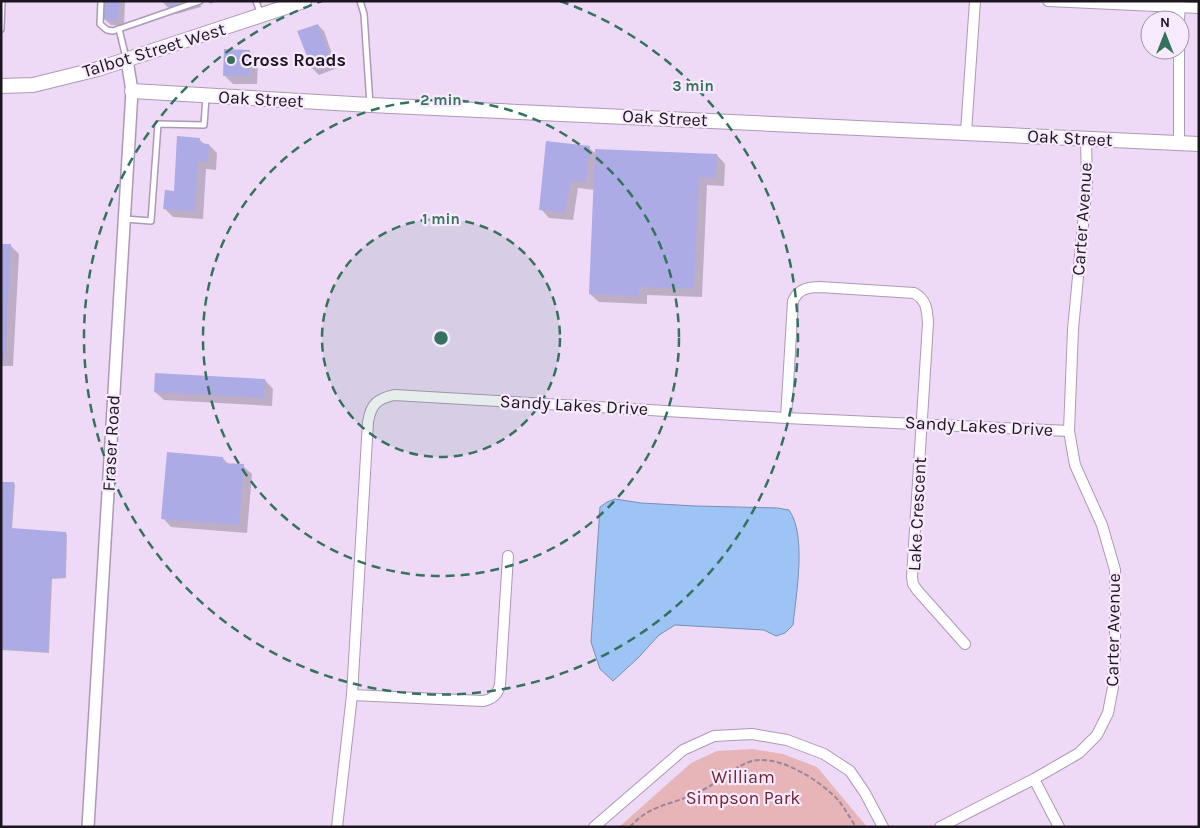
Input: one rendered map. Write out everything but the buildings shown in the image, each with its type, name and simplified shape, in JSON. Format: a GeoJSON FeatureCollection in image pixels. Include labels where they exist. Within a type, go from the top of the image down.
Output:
{"type":"FeatureCollection","features":[{"type":"Feature","properties":{"kind":"main road","name":"Talbot Street West"},"geometry":{"type":"LineString","coordinates":[[1,86],[33,85],[98,69],[304,1]]}},
{"type":"Feature","properties":{"kind":"main road","name":"Oak Street"},"geometry":{"type":"LineString","coordinates":[[132,91],[370,105],[1199,144]]}},
{"type":"Feature","properties":{"kind":"street"},"geometry":{"type":"LineString","coordinates":[[966,132],[975,1]]}},
{"type":"Feature","properties":{"kind":"street"},"geometry":{"type":"LineString","coordinates":[[1048,1],[1179,4],[1199,8]]}},
{"type":"Feature","properties":{"kind":"street","name":"Fraser Road"},"geometry":{"type":"LineString","coordinates":[[88,827],[132,91],[127,60]]}},
{"type":"Feature","properties":{"kind":"street"},"geometry":{"type":"LineString","coordinates":[[1178,143],[1179,60]]}},
{"type":"Feature","properties":{"kind":"street","name":"Carter Avenue"},"geometry":{"type":"LineString","coordinates":[[940,827],[1034,779],[1078,753],[1097,735],[1108,713],[1113,687],[1115,652],[1115,570],[1102,525],[1075,465],[1069,431],[1074,329],[1087,183],[1086,139]]}},
{"type":"Feature","properties":{"kind":"street","name":"Lake Crescent"},"geometry":{"type":"LineString","coordinates":[[786,418],[793,301],[801,290],[809,287],[820,287],[914,293],[920,297],[925,303],[928,323],[912,570],[913,584],[922,597],[965,644]]}},
{"type":"Feature","properties":{"kind":"street","name":"Sandy Lakes Drive"},"geometry":{"type":"LineString","coordinates":[[337,827],[352,695],[368,422],[373,405],[383,397],[394,395],[786,418],[1069,431]]}},
{"type":"Feature","properties":{"kind":"street"},"geometry":{"type":"LineString","coordinates":[[352,695],[483,701],[491,699],[497,694],[500,680],[508,556]]}},
{"type":"Feature","properties":{"kind":"street"},"geometry":{"type":"LineString","coordinates":[[594,827],[682,750],[714,736],[752,734],[787,740],[824,754],[850,771],[865,793],[883,827]]}},
{"type":"Feature","properties":{"kind":"street"},"geometry":{"type":"LineString","coordinates":[[1034,779],[1059,827]]}},
{"type":"Feature","properties":{"kind":"lane"},"geometry":{"type":"LineString","coordinates":[[1,29],[2,1]]}},
{"type":"Feature","properties":{"kind":"lane"},"geometry":{"type":"LineString","coordinates":[[101,1],[100,24],[107,30],[113,31],[200,1]]}},
{"type":"Feature","properties":{"kind":"lane"},"geometry":{"type":"LineString","coordinates":[[256,1],[261,16]]}},
{"type":"Feature","properties":{"kind":"lane"},"geometry":{"type":"LineString","coordinates":[[360,1],[364,14],[370,105]]}},
{"type":"Feature","properties":{"kind":"lane"},"geometry":{"type":"LineString","coordinates":[[119,29],[127,60]]}},
{"type":"Feature","properties":{"kind":"lane"},"geometry":{"type":"LineString","coordinates":[[124,219],[151,221],[158,124],[204,125],[206,96]]}},
{"type":"Feature","properties":{"kind":"path"},"geometry":{"type":"LineString","coordinates":[[630,827],[646,812],[656,807],[687,798],[747,763],[765,759],[791,768],[827,790],[839,801],[856,827]]}},
{"type":"Feature","properties":{"kind":"green space","name":"William Simpson Park"},"geometry":{"type":"Polygon","coordinates":[[[752,749],[783,754],[817,767],[867,827],[619,827],[691,763],[717,751],[752,749]]]}},
{"type":"Feature","properties":{"kind":"water"},"geometry":{"type":"Polygon","coordinates":[[[615,499],[641,503],[789,510],[798,534],[799,549],[798,582],[793,625],[785,633],[776,636],[764,630],[675,625],[659,635],[613,681],[600,669],[591,642],[600,507],[615,499]]]}},
{"type":"Feature","properties":{"kind":"place","name":"Cross Roads"},"geometry":{"type":"Point","coordinates":[231,60]}}]}
